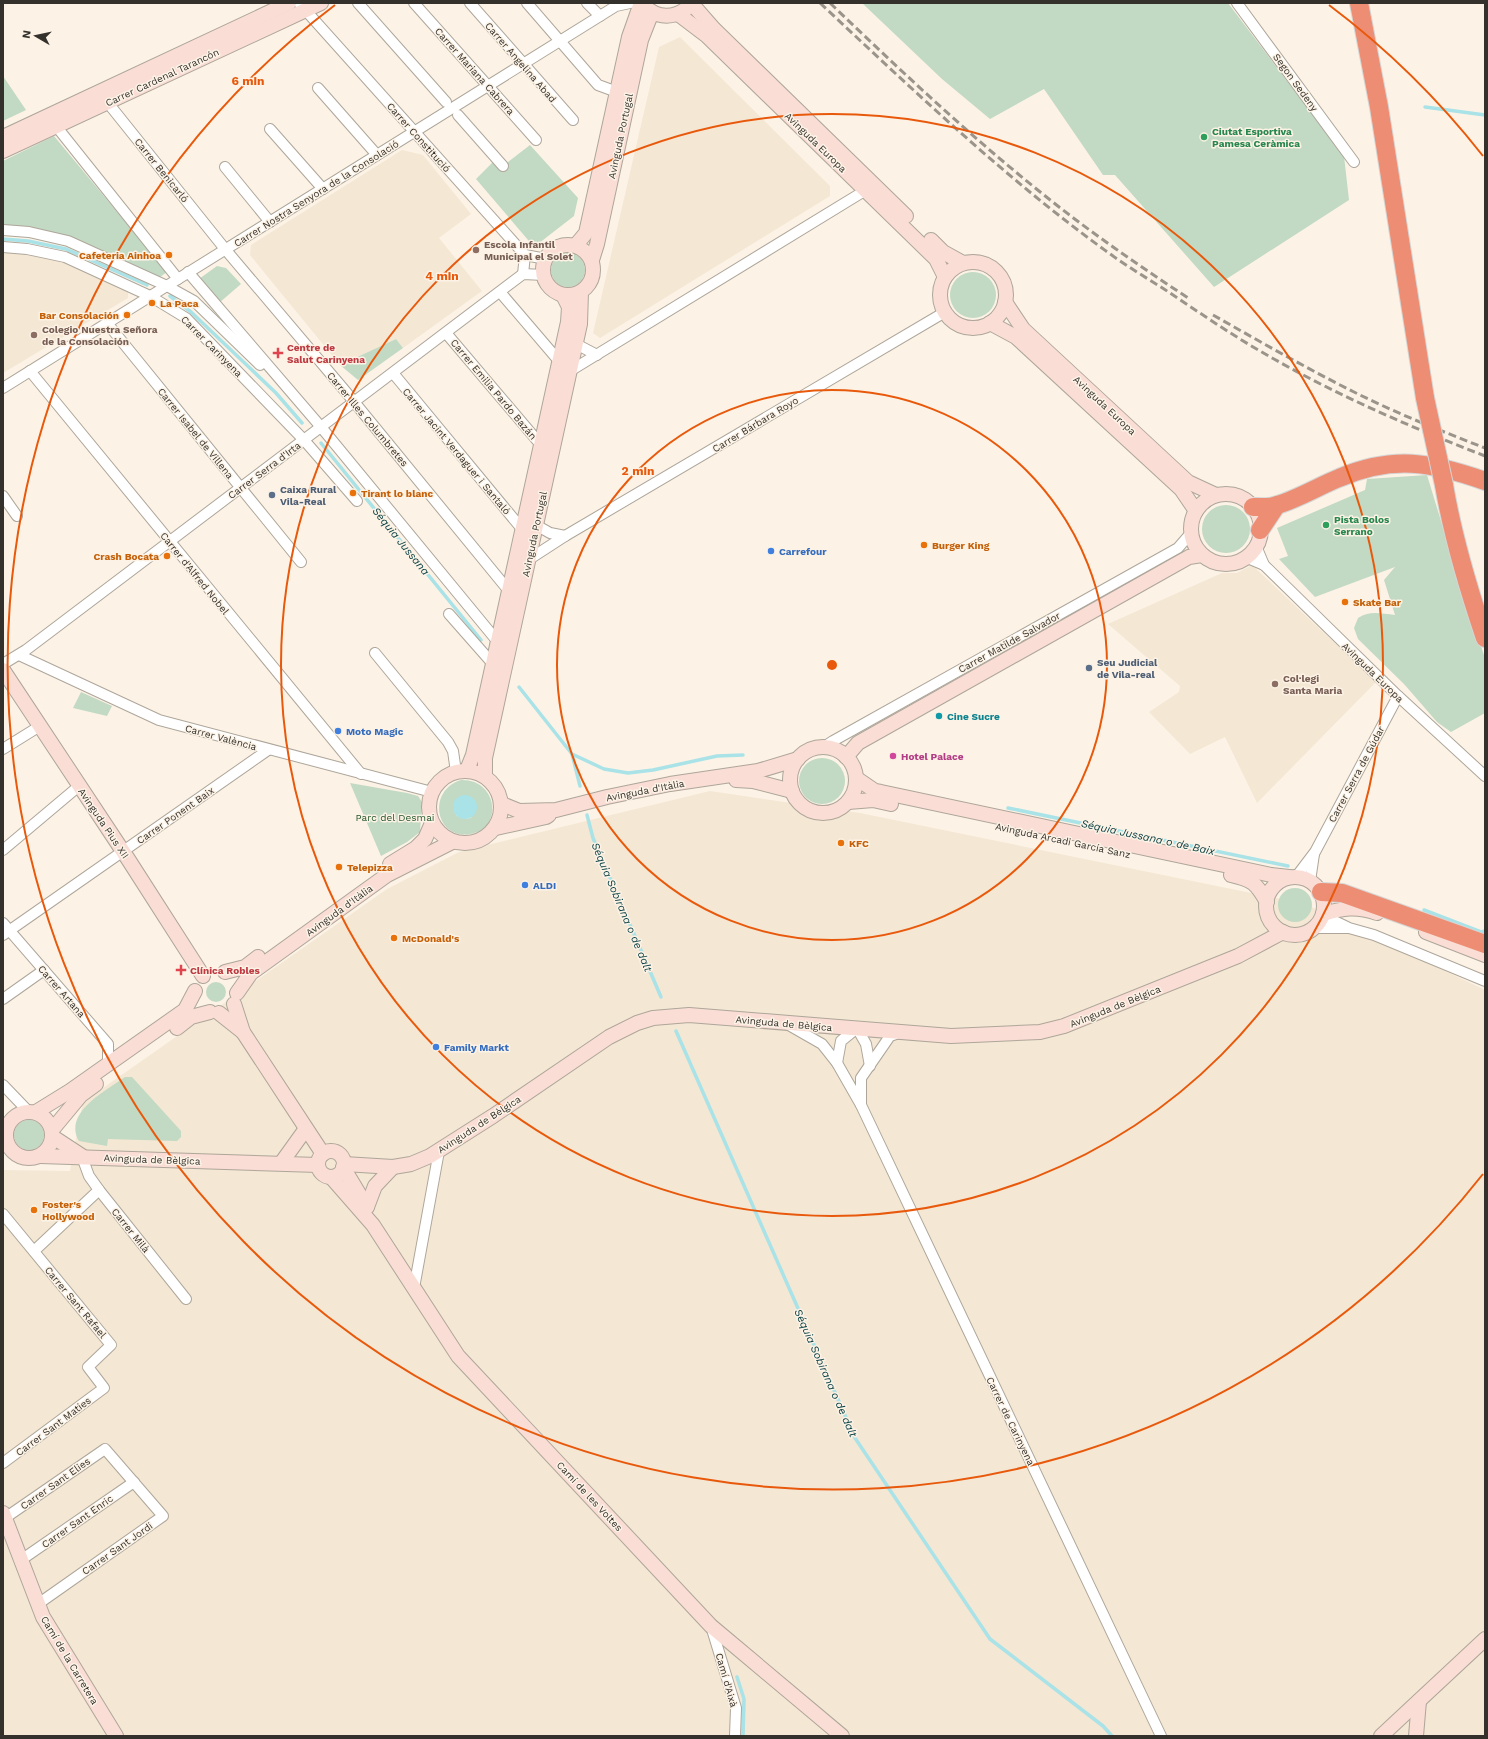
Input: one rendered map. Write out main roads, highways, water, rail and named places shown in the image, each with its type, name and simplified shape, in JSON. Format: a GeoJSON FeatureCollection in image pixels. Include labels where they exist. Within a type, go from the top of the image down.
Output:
{"type":"FeatureCollection","features":[{"type":"Feature","properties":{"kind":"highway"},"geometry":{"type":"LineString","coordinates":[[1359,3],[1379,107],[1425,398],[1444,485],[1451,526],[1469,590],[1485,638]]}},
{"type":"Feature","properties":{"kind":"highway"},"geometry":{"type":"LineString","coordinates":[[1253,507],[1276,506],[1341,477],[1383,464],[1421,463],[1457,471],[1485,481]]}},
{"type":"Feature","properties":{"kind":"highway"},"geometry":{"type":"LineString","coordinates":[[1444,485],[1485,608]]}},
{"type":"Feature","properties":{"kind":"highway"},"geometry":{"type":"LineString","coordinates":[[1258,538],[1276,506]]}},
{"type":"Feature","properties":{"kind":"highway"},"geometry":{"type":"LineString","coordinates":[[1315,887],[1342,893],[1485,944]]}},
{"type":"Feature","properties":{"kind":"main road","name":"Carrer Cardenal Tarancón"},"geometry":{"type":"LineString","coordinates":[[3,151],[56,126],[104,97],[289,3]]}},
{"type":"Feature","properties":{"kind":"main road","name":"Carrer Cardenal Tarancón"},"geometry":{"type":"LineString","coordinates":[[3,137],[104,97],[302,7],[321,3]]}},
{"type":"Feature","properties":{"kind":"main road"},"geometry":{"type":"LineString","coordinates":[[641,3],[652,12],[665,16],[678,14],[686,10],[692,3]]}},
{"type":"Feature","properties":{"kind":"main road","name":"Avinguda Portugal"},"geometry":{"type":"LineString","coordinates":[[576,245],[586,233],[628,37],[641,3]]}},
{"type":"Feature","properties":{"kind":"main road","name":"Avinguda Europa"},"geometry":{"type":"LineString","coordinates":[[692,3],[714,29],[943,252],[963,263]]}},
{"type":"Feature","properties":{"kind":"main road","name":"Avinguda Portugal"},"geometry":{"type":"LineString","coordinates":[[592,260],[597,244],[641,40],[652,12]]}},
{"type":"Feature","properties":{"kind":"main road","name":"Avinguda Europa"},"geometry":{"type":"LineString","coordinates":[[678,14],[707,36],[936,258],[945,277]]}},
{"type":"Feature","properties":{"kind":"main road"},"geometry":{"type":"LineString","coordinates":[[562,245],[576,245],[582,248],[592,260],[594,267],[591,282],[581,292],[563,295],[550,288],[544,275],[543,267],[546,259],[555,248],[562,245]]}},
{"type":"Feature","properties":{"kind":"main road"},"geometry":{"type":"LineString","coordinates":[[973,261],[991,267],[999,274],[1004,282],[1006,292],[1005,302],[997,317],[990,323],[981,327],[970,328],[960,325],[952,320],[945,312],[941,304],[941,285],[945,277],[956,266],[963,263],[973,261]]}},
{"type":"Feature","properties":{"kind":"main road","name":"Avinguda Portugal"},"geometry":{"type":"LineString","coordinates":[[485,776],[485,758],[580,324],[581,292]]}},
{"type":"Feature","properties":{"kind":"main road","name":"Avinguda Portugal"},"geometry":{"type":"LineString","coordinates":[[462,771],[473,755],[568,322],[569,307],[563,295]]}},
{"type":"Feature","properties":{"kind":"main road","name":"Avinguda Europa"},"geometry":{"type":"LineString","coordinates":[[1005,302],[1023,329],[1188,482],[1216,495]]}},
{"type":"Feature","properties":{"kind":"main road","name":"Avinguda Europa"},"geometry":{"type":"LineString","coordinates":[[990,323],[1016,337],[1022,342],[1181,489],[1196,511]]}},
{"type":"Feature","properties":{"kind":"main road"},"geometry":{"type":"LineString","coordinates":[[1226,494],[1245,500],[1253,507],[1260,522],[1258,538],[1245,558],[1235,562],[1223,564],[1212,561],[1202,555],[1193,541],[1191,533],[1192,522],[1196,511],[1201,504],[1216,495],[1226,494]]}},
{"type":"Feature","properties":{"kind":"main road","name":"Carrer Matilde Salvador"},"geometry":{"type":"LineString","coordinates":[[846,757],[858,743],[1189,557],[1202,555]]}},
{"type":"Feature","properties":{"kind":"main road","name":"Avinguda Pius XII"},"geometry":{"type":"LineString","coordinates":[[3,670],[123,851],[203,976]]}},
{"type":"Feature","properties":{"kind":"main road"},"geometry":{"type":"LineString","coordinates":[[824,747],[836,750],[846,757],[853,766],[856,778],[854,790],[848,802],[830,812],[816,813],[799,803],[792,791],[790,774],[798,759],[804,753],[814,748],[824,747]]}},
{"type":"Feature","properties":{"kind":"main road","name":"Avinguda d'Itàlia"},"geometry":{"type":"LineString","coordinates":[[502,804],[519,811],[556,810],[607,797],[670,784],[758,771],[798,759]]}},
{"type":"Feature","properties":{"kind":"main road"},"geometry":{"type":"LineString","coordinates":[[462,771],[485,776],[497,788],[502,804],[501,817],[496,828],[484,839],[468,844],[452,842],[440,835],[432,823],[428,808],[432,792],[441,779],[462,771]]}},
{"type":"Feature","properties":{"kind":"main road","name":"Avinguda d'Itàlia"},"geometry":{"type":"LineString","coordinates":[[712,778],[754,781],[792,791]]}},
{"type":"Feature","properties":{"kind":"main road"},"geometry":{"type":"LineString","coordinates":[[856,778],[875,791],[1271,875],[1293,877],[1315,887],[1323,899],[1322,914],[1313,928],[1299,934],[1284,932],[1276,928],[1266,909],[1266,902],[1269,893],[1274,886],[1281,880],[1293,877]]}},
{"type":"Feature","properties":{"kind":"main road","name":"Avinguda Arcadi García Sanz"},"geometry":{"type":"LineString","coordinates":[[848,802],[873,800],[1244,878],[1258,886],[1266,902]]}},
{"type":"Feature","properties":{"kind":"main road","name":"Avinguda d'Itàlia"},"geometry":{"type":"LineString","coordinates":[[496,828],[546,817],[556,810]]}},
{"type":"Feature","properties":{"kind":"main road","name":"Avinguda d'Itàlia"},"geometry":{"type":"LineString","coordinates":[[224,972],[245,967],[384,868],[416,848],[425,839],[432,823]]}},
{"type":"Feature","properties":{"kind":"main road","name":"Avinguda d'Itàlia"},"geometry":{"type":"LineString","coordinates":[[236,998],[251,973],[387,875],[452,842]]}},
{"type":"Feature","properties":{"kind":"main road"},"geometry":{"type":"LineString","coordinates":[[1322,914],[1345,908],[1365,909],[1485,955]]}},
{"type":"Feature","properties":{"kind":"main road","name":"Avinguda de Bèlgica"},"geometry":{"type":"LineString","coordinates":[[1251,949],[1271,921]]}},
{"type":"Feature","properties":{"kind":"main road","name":"Avinguda de Bèlgica"},"geometry":{"type":"LineString","coordinates":[[343,1166],[393,1167],[411,1164],[439,1151],[609,1037],[636,1023],[661,1016],[690,1015],[950,1036],[1040,1032],[1064,1026],[1238,956],[1284,932]]}},
{"type":"Feature","properties":{"kind":"main road"},"geometry":{"type":"LineString","coordinates":[[236,998],[230,1008],[215,1013],[192,1017],[81,1095],[52,1134],[47,1151],[40,1156],[27,1159],[8,1153],[9,1146],[6,1139],[6,1123],[14,1117],[32,1112],[70,1091],[185,1010],[203,976],[211,972],[224,972],[234,981],[242,1032]]}},
{"type":"Feature","properties":{"kind":"main road"},"geometry":{"type":"LineString","coordinates":[[195,991],[199,1004],[242,1032],[305,1130],[320,1159],[323,1174],[331,1177],[339,1174],[343,1166],[343,1159],[337,1153],[329,1151],[320,1159]]}},
{"type":"Feature","properties":{"kind":"main road"},"geometry":{"type":"LineString","coordinates":[[32,1112],[46,1119],[52,1134],[82,1157]]}},
{"type":"Feature","properties":{"kind":"main road"},"geometry":{"type":"LineString","coordinates":[[282,1162],[305,1130]]}},
{"type":"Feature","properties":{"kind":"main road","name":"Avinguda de Bèlgica"},"geometry":{"type":"LineString","coordinates":[[40,1156],[282,1162],[320,1159]]}},
{"type":"Feature","properties":{"kind":"main road","name":"Camí de les Voltes"},"geometry":{"type":"LineString","coordinates":[[343,1166],[367,1207],[373,1225]]}},
{"type":"Feature","properties":{"kind":"main road"},"geometry":{"type":"LineString","coordinates":[[367,1207],[375,1186],[393,1167]]}},
{"type":"Feature","properties":{"kind":"main road","name":"Camí de les Voltes"},"geometry":{"type":"LineString","coordinates":[[331,1177],[373,1225],[458,1356],[711,1626],[842,1736]]}},
{"type":"Feature","properties":{"kind":"main road","name":"Camí de la Carretera"},"geometry":{"type":"LineString","coordinates":[[4,1516],[43,1617],[116,1736]]}},
{"type":"Feature","properties":{"kind":"main road"},"geometry":{"type":"LineString","coordinates":[[1386,1734],[1419,1701],[1484,1641]]}},
{"type":"Feature","properties":{"kind":"main road"},"geometry":{"type":"LineString","coordinates":[[1416,1736],[1419,1701]]}},
{"type":"Feature","properties":{"kind":"water"},"geometry":{"type":"Polygon","coordinates":[[[465,795],[470,796],[476,802],[476,812],[470,818],[465,819],[460,818],[454,812],[453,807],[454,802],[460,796],[465,795]]]}},
{"type":"Feature","properties":{"kind":"waterway"},"geometry":{"type":"LineString","coordinates":[[1425,107],[1485,115]]}},
{"type":"Feature","properties":{"kind":"waterway","name":"Séquia Jussana"},"geometry":{"type":"LineString","coordinates":[[3,239],[28,241],[66,249],[147,285]]}},
{"type":"Feature","properties":{"kind":"waterway","name":"Séquia Jussana"},"geometry":{"type":"LineString","coordinates":[[170,296],[191,312],[276,393],[302,423]]}},
{"type":"Feature","properties":{"kind":"waterway","name":"Séquia Jussana"},"geometry":{"type":"LineString","coordinates":[[321,443],[481,640]]}},
{"type":"Feature","properties":{"kind":"waterway","name":"Séquia Jussana"},"geometry":{"type":"LineString","coordinates":[[519,687],[572,754],[580,786]]}},
{"type":"Feature","properties":{"kind":"waterway","name":"Séquia Jussana o de Baix"},"geometry":{"type":"LineString","coordinates":[[572,754],[604,769],[628,773],[653,770],[717,756],[743,755]]}},
{"type":"Feature","properties":{"kind":"waterway","name":"Séquia Jussana o de Baix"},"geometry":{"type":"LineString","coordinates":[[1008,808],[1288,866]]}},
{"type":"Feature","properties":{"kind":"waterway","name":"Séquia Sobirana o de dalt"},"geometry":{"type":"LineString","coordinates":[[587,815],[593,838],[661,997]]}},
{"type":"Feature","properties":{"kind":"waterway","name":"Séquia Jussana o de Baix"},"geometry":{"type":"LineString","coordinates":[[1424,910],[1481,932],[1485,931]]}},
{"type":"Feature","properties":{"kind":"waterway","name":"Séquia Sobirana o de dalt"},"geometry":{"type":"LineString","coordinates":[[676,1031],[855,1438],[990,1639],[1103,1726],[1112,1736]]}},
{"type":"Feature","properties":{"kind":"waterway"},"geometry":{"type":"LineString","coordinates":[[737,1677],[744,1699],[743,1736]]}},
{"type":"Feature","properties":{"kind":"railway"},"geometry":{"type":"LineString","coordinates":[[820,3],[924,100],[995,163],[1068,223],[1120,261],[1232,334],[1299,373],[1378,411],[1485,456]]}},
{"type":"Feature","properties":{"kind":"railway"},"geometry":{"type":"LineString","coordinates":[[830,3],[937,104],[1020,176],[1100,238],[1188,298]]}},
{"type":"Feature","properties":{"kind":"railway"},"geometry":{"type":"LineString","coordinates":[[1213,315],[1300,364],[1354,392],[1419,422],[1485,448]]}},
{"type":"Feature","properties":{"kind":"place","name":"Ciutat Esportiva Pamesa Ceràmica"},"geometry":{"type":"Point","coordinates":[1204,137]}},
{"type":"Feature","properties":{"kind":"place","name":"Escola Infantil Municipal el Solet"},"geometry":{"type":"Point","coordinates":[476,250]}},
{"type":"Feature","properties":{"kind":"place","name":"Cafeteria Ainhoa"},"geometry":{"type":"Point","coordinates":[169,255]}},
{"type":"Feature","properties":{"kind":"place","name":"La Paca"},"geometry":{"type":"Point","coordinates":[152,303]}},
{"type":"Feature","properties":{"kind":"place","name":"Bar Consolación"},"geometry":{"type":"Point","coordinates":[127,315]}},
{"type":"Feature","properties":{"kind":"place","name":"Colegio Nuestra Señora de la Consolación"},"geometry":{"type":"Point","coordinates":[34,335]}},
{"type":"Feature","properties":{"kind":"place","name":"Centre de Salut Carinyena"},"geometry":{"type":"Point","coordinates":[278,353]}},
{"type":"Feature","properties":{"kind":"place","name":"Tirant lo blanc"},"geometry":{"type":"Point","coordinates":[353,493]}},
{"type":"Feature","properties":{"kind":"place","name":"Caixa Rural Vila-Real"},"geometry":{"type":"Point","coordinates":[272,495]}},
{"type":"Feature","properties":{"kind":"place","name":"Pista Bolos Serrano"},"geometry":{"type":"Point","coordinates":[1326,525]}},
{"type":"Feature","properties":{"kind":"place","name":"Burger King"},"geometry":{"type":"Point","coordinates":[924,545]}},
{"type":"Feature","properties":{"kind":"place","name":"Carrefour"},"geometry":{"type":"Point","coordinates":[771,551]}},
{"type":"Feature","properties":{"kind":"place","name":"Crash Bocata"},"geometry":{"type":"Point","coordinates":[167,556]}},
{"type":"Feature","properties":{"kind":"place","name":"Skate Bar"},"geometry":{"type":"Point","coordinates":[1345,602]}},
{"type":"Feature","properties":{"kind":"place","name":"Seu Judicial de Vila-real"},"geometry":{"type":"Point","coordinates":[1089,668]}},
{"type":"Feature","properties":{"kind":"place","name":"Col·legi Santa Maria"},"geometry":{"type":"Point","coordinates":[1275,684]}},
{"type":"Feature","properties":{"kind":"place","name":"Cine Sucre"},"geometry":{"type":"Point","coordinates":[939,716]}},
{"type":"Feature","properties":{"kind":"place","name":"Moto Magic"},"geometry":{"type":"Point","coordinates":[338,731]}},
{"type":"Feature","properties":{"kind":"place","name":"Hotel Palace"},"geometry":{"type":"Point","coordinates":[893,756]}},
{"type":"Feature","properties":{"kind":"place","name":"KFC"},"geometry":{"type":"Point","coordinates":[841,843]}},
{"type":"Feature","properties":{"kind":"place","name":"Telepizza"},"geometry":{"type":"Point","coordinates":[339,867]}},
{"type":"Feature","properties":{"kind":"place","name":"ALDI"},"geometry":{"type":"Point","coordinates":[525,885]}},
{"type":"Feature","properties":{"kind":"place","name":"McDonald's"},"geometry":{"type":"Point","coordinates":[394,938]}},
{"type":"Feature","properties":{"kind":"place","name":"Clínica Robles"},"geometry":{"type":"Point","coordinates":[181,970]}},
{"type":"Feature","properties":{"kind":"place","name":"Family Markt"},"geometry":{"type":"Point","coordinates":[436,1047]}},
{"type":"Feature","properties":{"kind":"place","name":"Foster's Hollywood"},"geometry":{"type":"Point","coordinates":[34,1210]}},
{"type":"Feature","properties":{"kind":"park label","name":"Parc del Desmai"},"geometry":{"type":"Point","coordinates":[395,817]}}]}
